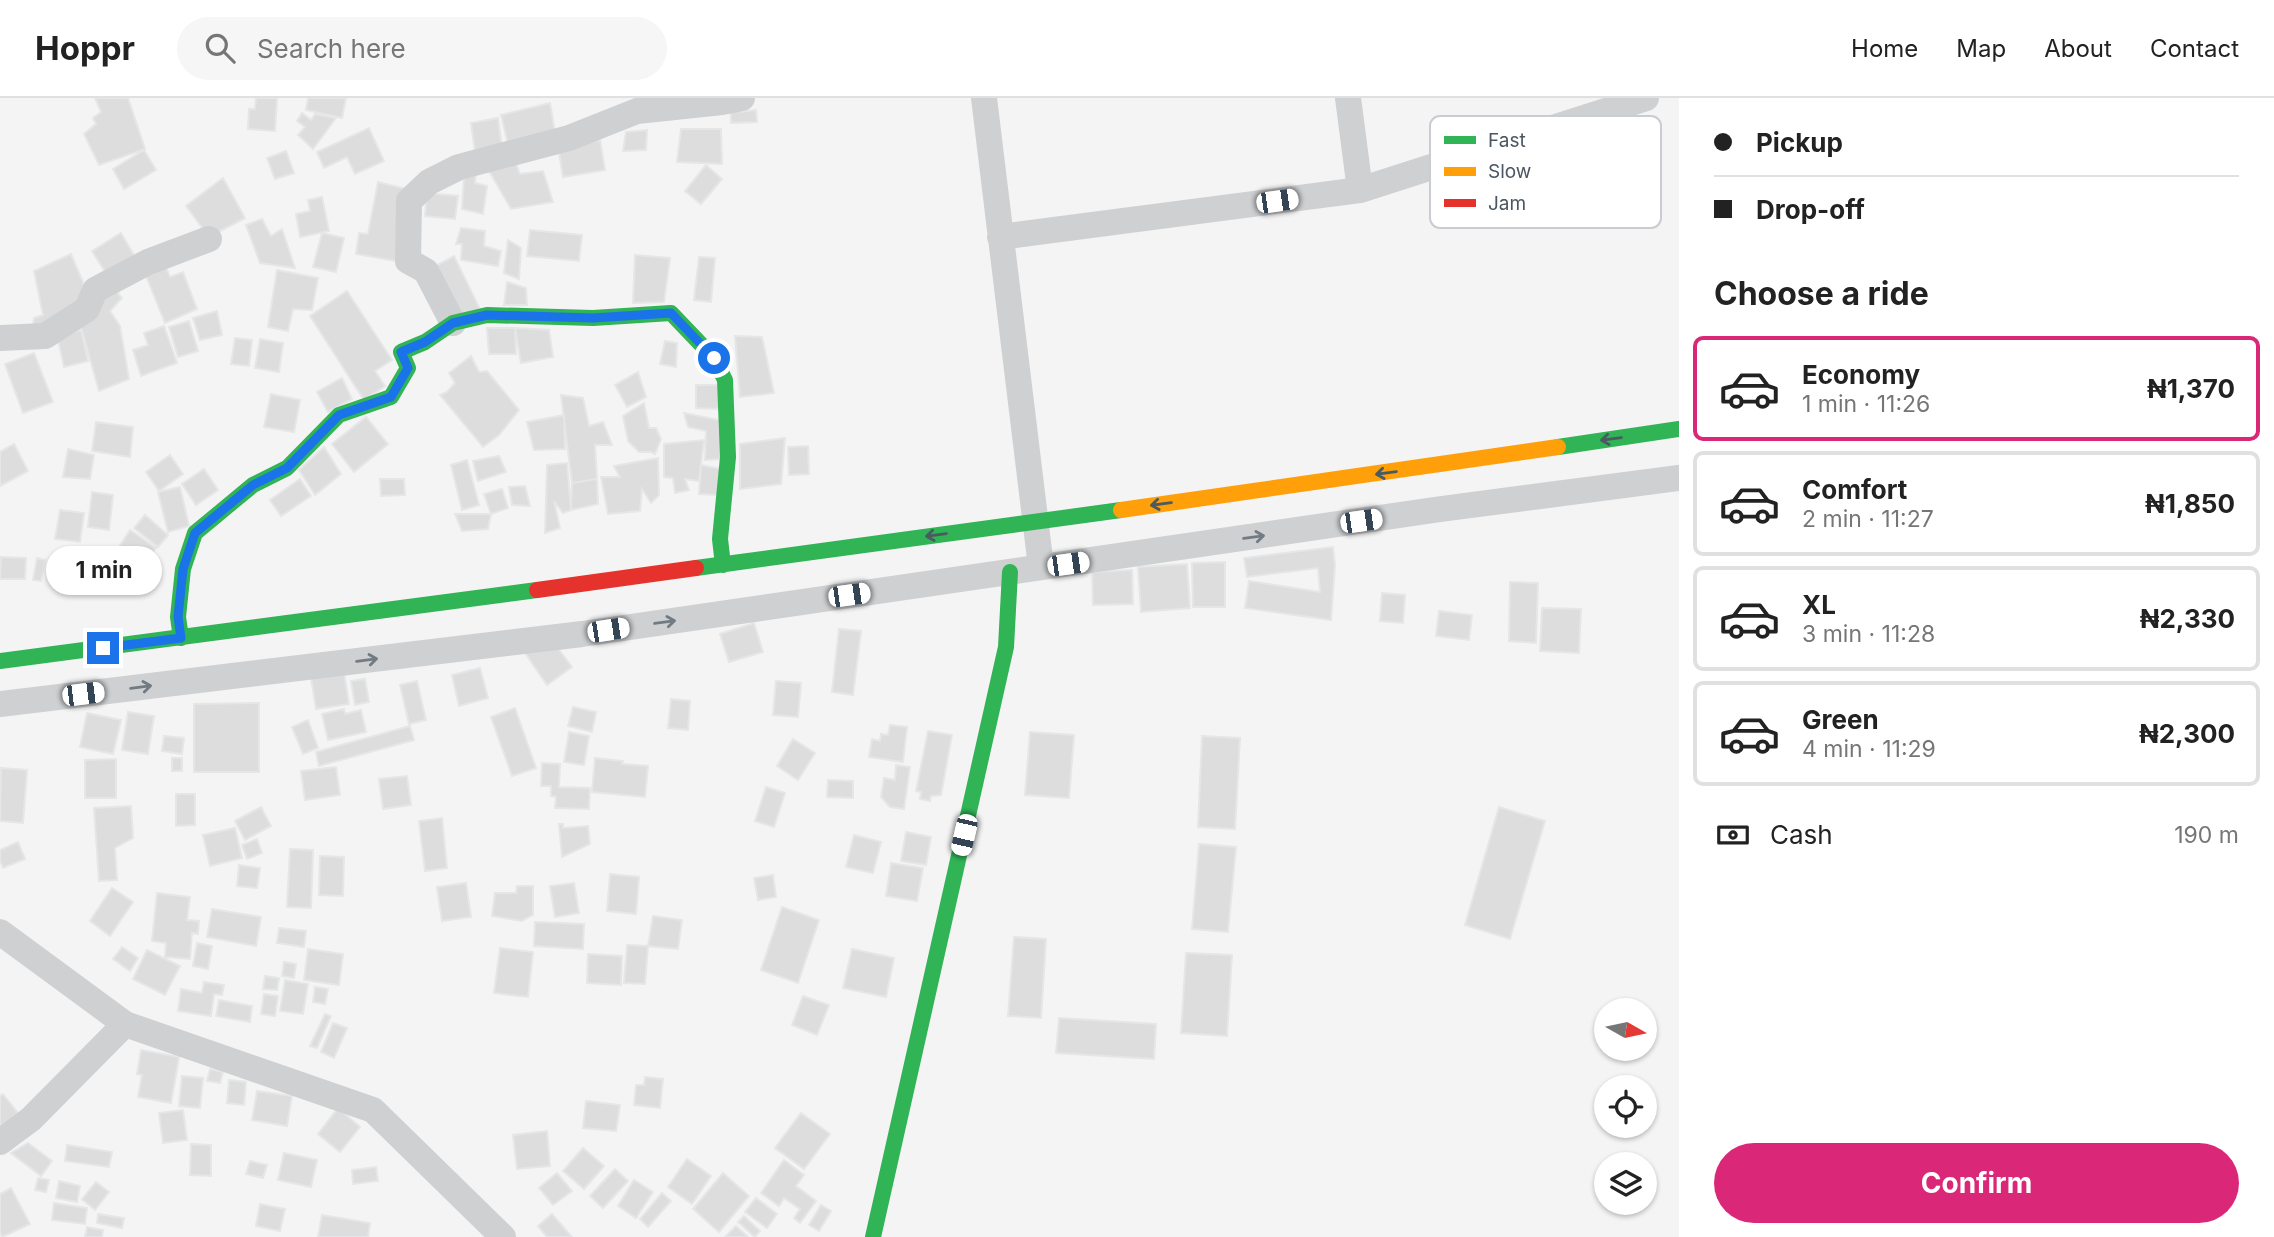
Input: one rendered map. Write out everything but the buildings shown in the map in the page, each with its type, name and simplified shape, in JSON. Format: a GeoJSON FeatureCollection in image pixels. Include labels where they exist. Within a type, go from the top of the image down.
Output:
{"type":"FeatureCollection","features":[{"type":"Feature","properties":{"kind":"street"},"geometry":{"type":"LineString","coordinates":[[453,323],[426,271],[408,261],[409,201],[429,182],[459,167],[569,138],[637,111],[742,98]]}},
{"type":"Feature","properties":{"kind":"street"},"geometry":{"type":"LineString","coordinates":[[984,98],[1041,567]]}},
{"type":"Feature","properties":{"kind":"street"},"geometry":{"type":"LineString","coordinates":[[1348,98],[1360,190]]}},
{"type":"Feature","properties":{"kind":"street"},"geometry":{"type":"LineString","coordinates":[[1590,116],[1646,98]]}},
{"type":"Feature","properties":{"kind":"street"},"geometry":{"type":"LineString","coordinates":[[1000,237],[1360,190],[1430,167]]}},
{"type":"Feature","properties":{"kind":"street"},"geometry":{"type":"LineString","coordinates":[[0,338],[45,335],[87,309],[95,290],[148,262],[209,239]]}},
{"type":"Feature","properties":{"kind":"street"},"geometry":{"type":"LineString","coordinates":[[181,638],[178,617],[183,569],[195,533],[253,485],[287,468],[339,415],[391,397],[408,368],[401,352],[425,342],[453,323],[487,315],[593,318],[671,313],[714,358],[724,380],[728,457],[720,539],[723,565]]}},
{"type":"Feature","properties":{"kind":"street"},"geometry":{"type":"LineString","coordinates":[[0,661],[723,565],[1329,481],[1679,429]]}},
{"type":"Feature","properties":{"kind":"street"},"geometry":{"type":"LineString","coordinates":[[0,704],[582,634],[1679,478]]}},
{"type":"Feature","properties":{"kind":"street"},"geometry":{"type":"LineString","coordinates":[[873,1237],[1006,647],[1010,572]]}},
{"type":"Feature","properties":{"kind":"street"},"geometry":{"type":"LineString","coordinates":[[0,932],[125,1024],[373,1110],[503,1237]]}},
{"type":"Feature","properties":{"kind":"street"},"geometry":{"type":"LineString","coordinates":[[0,1142],[31,1119],[125,1024]]}},
{"type":"Feature","properties":{"kind":"traffic: fast"},"geometry":{"type":"LineString","coordinates":[[181,638],[178,617],[183,569],[195,533],[253,485],[287,468],[339,415],[391,397],[408,368],[401,352],[425,342],[453,323],[487,315],[593,318],[671,313],[714,358],[725,380],[728,457],[720,539],[723,565]]}},
{"type":"Feature","properties":{"kind":"traffic: fast"},"geometry":{"type":"LineString","coordinates":[[1558,447],[1679,429]]}},
{"type":"Feature","properties":{"kind":"traffic: fast"},"geometry":{"type":"LineString","coordinates":[[696,568],[1121,510]]}},
{"type":"Feature","properties":{"kind":"traffic: fast"},"geometry":{"type":"LineString","coordinates":[[873,1237],[1006,647],[1010,572]]}},
{"type":"Feature","properties":{"kind":"traffic: fast"},"geometry":{"type":"LineString","coordinates":[[0,661],[537,590]]}},
{"type":"Feature","properties":{"kind":"traffic: slow"},"geometry":{"type":"LineString","coordinates":[[1121,510],[1558,447]]}},
{"type":"Feature","properties":{"kind":"traffic: jam"},"geometry":{"type":"LineString","coordinates":[[537,590],[696,568]]}},
{"type":"Feature","properties":{"kind":"route"},"geometry":{"type":"LineString","coordinates":[[103,648],[181,638],[178,617],[183,569],[195,533],[253,485],[287,468],[339,415],[391,397],[408,368],[401,352],[425,342],[453,323],[487,315],[593,318],[671,313],[714,358]]}}]}
